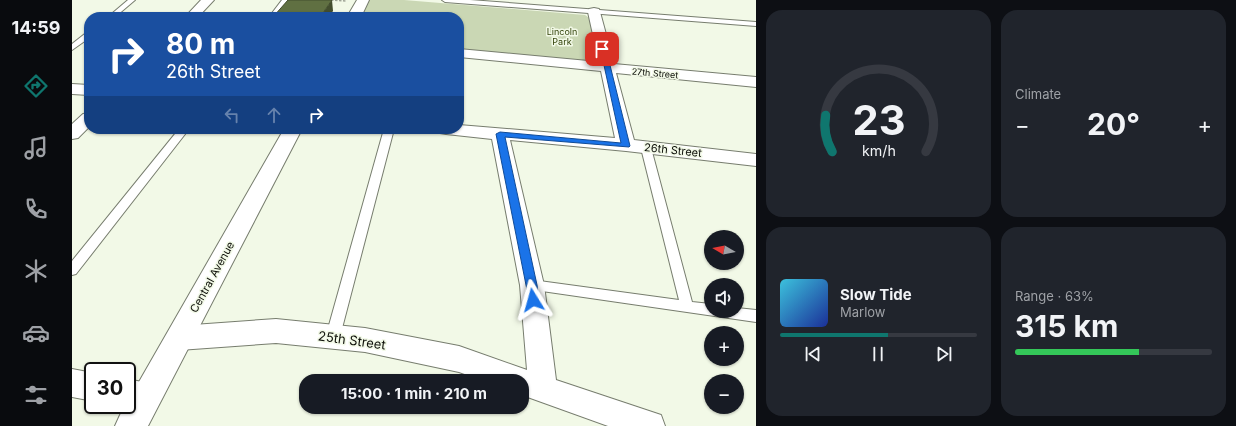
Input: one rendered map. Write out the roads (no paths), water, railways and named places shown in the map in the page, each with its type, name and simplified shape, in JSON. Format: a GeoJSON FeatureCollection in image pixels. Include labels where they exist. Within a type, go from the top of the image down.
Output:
{"type":"FeatureCollection","features":[{"type":"Feature","properties":{"kind":"street"},"geometry":{"type":"LineString","coordinates":[[196,12],[208,0]]}},
{"type":"Feature","properties":{"kind":"street"},"geometry":{"type":"LineString","coordinates":[[357,12],[363,0]]}},
{"type":"Feature","properties":{"kind":"street"},"geometry":{"type":"LineString","coordinates":[[594,12],[626,146]]}},
{"type":"Feature","properties":{"kind":"street","name":"27th Street"},"geometry":{"type":"LineString","coordinates":[[464,54],[756,82]]}},
{"type":"Feature","properties":{"kind":"street"},"geometry":{"type":"LineString","coordinates":[[72,89],[84,90]]}},
{"type":"Feature","properties":{"kind":"street"},"geometry":{"type":"LineString","coordinates":[[72,134],[84,123]]}},
{"type":"Feature","properties":{"kind":"street","name":"26th Street"},"geometry":{"type":"LineString","coordinates":[[464,131],[756,160]]}},
{"type":"Feature","properties":{"kind":"street","name":"Central Avenue"},"geometry":{"type":"LineString","coordinates":[[131,426],[137,395],[179,338],[290,134]]}},
{"type":"Feature","properties":{"kind":"street"},"geometry":{"type":"LineString","coordinates":[[500,134],[532,285],[529,384]]}},
{"type":"Feature","properties":{"kind":"street","name":"25th Street"},"geometry":{"type":"LineString","coordinates":[[179,338],[276,331],[333,336],[365,340],[459,359],[501,374]]}},
{"type":"Feature","properties":{"kind":"street"},"geometry":{"type":"LineString","coordinates":[[72,383],[84,385]]}},
{"type":"Feature","properties":{"kind":"street","name":"25th Street"},"geometry":{"type":"LineString","coordinates":[[529,384],[650,426]]}},
{"type":"Feature","properties":{"kind":"lane"},"geometry":{"type":"LineString","coordinates":[[117,12],[132,0]]}},
{"type":"Feature","properties":{"kind":"lane"},"geometry":{"type":"LineString","coordinates":[[276,12],[285,0]]}},
{"type":"Feature","properties":{"kind":"lane"},"geometry":{"type":"LineString","coordinates":[[445,0],[756,24]]}},
{"type":"Feature","properties":{"kind":"lane"},"geometry":{"type":"LineString","coordinates":[[72,48],[84,39]]}},
{"type":"Feature","properties":{"kind":"lane"},"geometry":{"type":"LineString","coordinates":[[72,270],[180,134]]}},
{"type":"Feature","properties":{"kind":"lane"},"geometry":{"type":"LineString","coordinates":[[333,336],[388,134]]}},
{"type":"Feature","properties":{"kind":"lane"},"geometry":{"type":"LineString","coordinates":[[646,148],[687,307]]}},
{"type":"Feature","properties":{"kind":"lane"},"geometry":{"type":"LineString","coordinates":[[532,285],[704,309]]}},
{"type":"Feature","properties":{"kind":"lane"},"geometry":{"type":"LineString","coordinates":[[744,314],[756,316]]}},
{"type":"Feature","properties":{"kind":"park label","name":"Lincoln Park"},"geometry":{"type":"Point","coordinates":[562,36]}}]}
